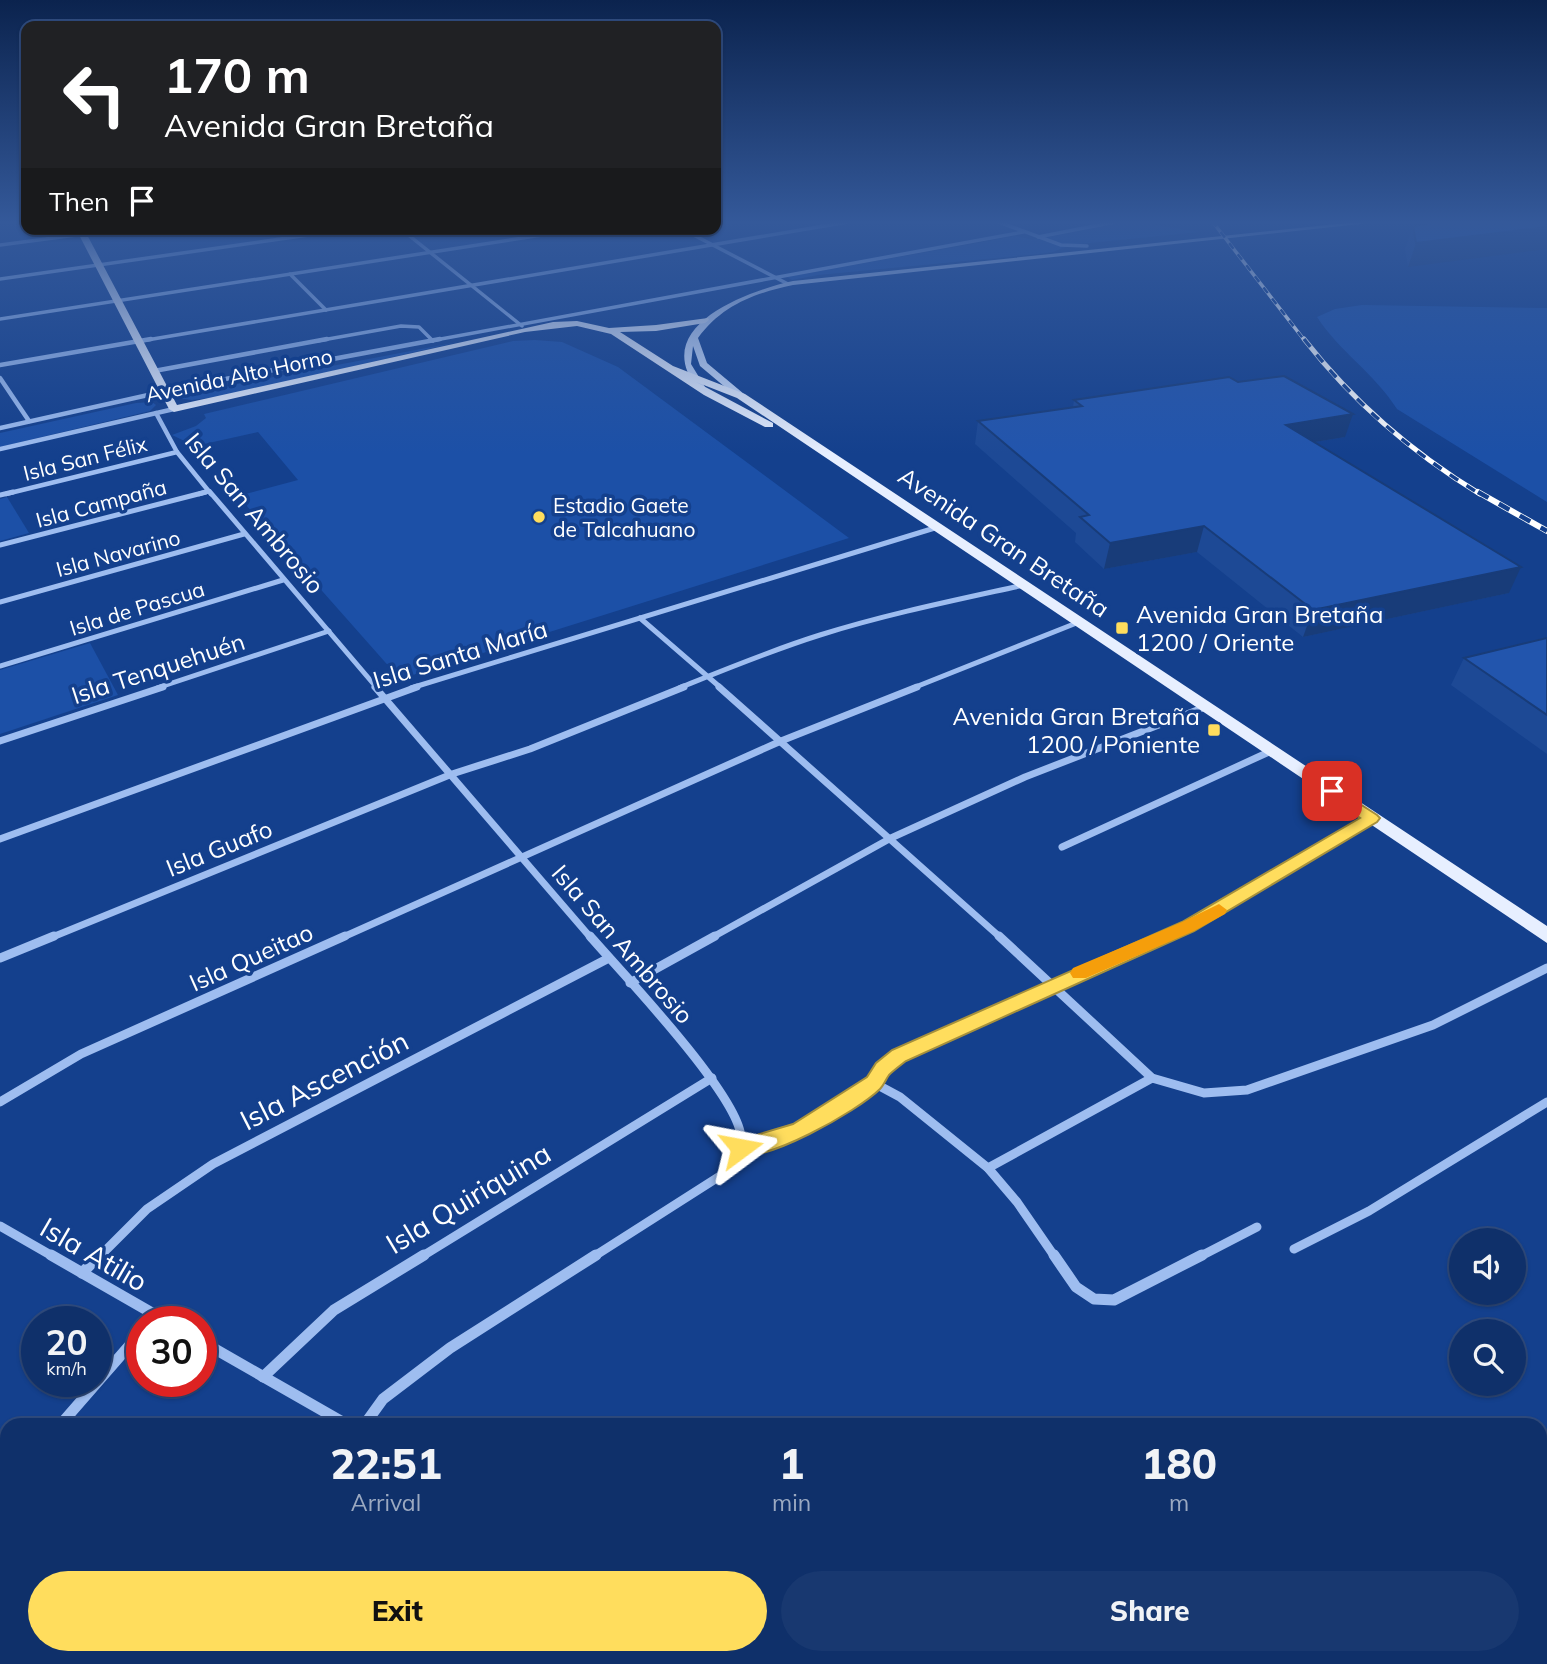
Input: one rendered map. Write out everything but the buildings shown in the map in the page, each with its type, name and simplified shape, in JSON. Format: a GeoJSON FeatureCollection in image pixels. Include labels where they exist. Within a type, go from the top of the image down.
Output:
{"type":"FeatureCollection","features":[{"type":"Feature","properties":{"kind":"main road"},"geometry":{"type":"LineString","coordinates":[[610,329],[656,328],[705,320],[740,299]]}},
{"type":"Feature","properties":{"kind":"main road"},"geometry":{"type":"LineString","coordinates":[[118,300],[174,409]]}},
{"type":"Feature","properties":{"kind":"main road"},"geometry":{"type":"LineString","coordinates":[[705,320],[685,358],[692,377],[741,396]]}},
{"type":"Feature","properties":{"kind":"main road","name":"Avenida Alto Horno"},"geometry":{"type":"LineString","coordinates":[[174,409],[427,353],[522,327],[570,324],[610,329]]}},
{"type":"Feature","properties":{"kind":"main road","name":"Avenida Gran Bretaña"},"geometry":{"type":"LineString","coordinates":[[610,329],[638,344],[709,394],[747,415],[817,446]]}},
{"type":"Feature","properties":{"kind":"main road","name":"Avenida Gran Bretaña"},"geometry":{"type":"LineString","coordinates":[[694,337],[703,364],[741,396],[1547,936]]}},
{"type":"Feature","properties":{"kind":"main road","name":"Avenida Gran Bretaña"},"geometry":{"type":"LineString","coordinates":[[670,368],[692,377],[709,394]]}},
{"type":"Feature","properties":{"kind":"street"},"geometry":{"type":"LineString","coordinates":[[0,319],[127,299]]}},
{"type":"Feature","properties":{"kind":"street"},"geometry":{"type":"LineString","coordinates":[[315,299],[326,310]]}},
{"type":"Feature","properties":{"kind":"street"},"geometry":{"type":"LineString","coordinates":[[0,365],[395,299]]}},
{"type":"Feature","properties":{"kind":"street"},"geometry":{"type":"LineString","coordinates":[[487,299],[522,327],[662,299]]}},
{"type":"Feature","properties":{"kind":"street"},"geometry":{"type":"LineString","coordinates":[[154,371],[401,326],[419,327],[433,341]]}},
{"type":"Feature","properties":{"kind":"street","name":"Avenida Alto Horno"},"geometry":{"type":"LineString","coordinates":[[0,428],[165,391],[522,327]]}},
{"type":"Feature","properties":{"kind":"street"},"geometry":{"type":"LineString","coordinates":[[0,377],[29,421]]}},
{"type":"Feature","properties":{"kind":"street","name":"Avenida Alto Horno"},"geometry":{"type":"LineString","coordinates":[[0,449],[174,409]]}},
{"type":"Feature","properties":{"kind":"street","name":"Isla San Ambrosio"},"geometry":{"type":"LineString","coordinates":[[156,413],[177,452],[244,534],[712,1078],[734,1111],[742,1131],[741,1148]]}},
{"type":"Feature","properties":{"kind":"street","name":"Isla San Félix"},"geometry":{"type":"LineString","coordinates":[[0,495],[177,452]]}},
{"type":"Feature","properties":{"kind":"street","name":"Isla Campaña"},"geometry":{"type":"LineString","coordinates":[[0,545],[209,491]]}},
{"type":"Feature","properties":{"kind":"street","name":"Isla Santa María"},"geometry":{"type":"LineString","coordinates":[[0,839],[386,696],[938,527]]}},
{"type":"Feature","properties":{"kind":"street","name":"Isla Navarino"},"geometry":{"type":"LineString","coordinates":[[0,602],[244,534]]}},
{"type":"Feature","properties":{"kind":"street","name":"Isla de Pascua"},"geometry":{"type":"LineString","coordinates":[[0,666],[283,579]]}},
{"type":"Feature","properties":{"kind":"street","name":"Isla Guafo"},"geometry":{"type":"LineString","coordinates":[[0,958],[452,774],[498,762],[560,739],[707,676],[844,626],[1024,585]]}},
{"type":"Feature","properties":{"kind":"street"},"geometry":{"type":"LineString","coordinates":[[640,618],[1054,984],[1153,1078],[1187,1090],[1205,1093],[1247,1090],[1433,1025],[1547,968]]}},
{"type":"Feature","properties":{"kind":"street","name":"Isla Queitao"},"geometry":{"type":"LineString","coordinates":[[0,1102],[81,1054],[781,741],[1079,622]]}},
{"type":"Feature","properties":{"kind":"street","name":"Isla Tenquehuén"},"geometry":{"type":"LineString","coordinates":[[0,741],[329,631]]}},
{"type":"Feature","properties":{"kind":"street"},"geometry":{"type":"LineString","coordinates":[[630,983],[891,838],[1025,777],[1205,707]]}},
{"type":"Feature","properties":{"kind":"street"},"geometry":{"type":"LineString","coordinates":[[1062,847],[1271,751]]}},
{"type":"Feature","properties":{"kind":"street"},"geometry":{"type":"LineString","coordinates":[[369,1418],[383,1399],[428,1364],[720,1176],[733,1163],[741,1148],[778,1140],[800,1130],[874,1083],[883,1068],[899,1055],[1054,984],[1188,927],[1372,818]]}},
{"type":"Feature","properties":{"kind":"street","name":"Isla Ascención"},"geometry":{"type":"LineString","coordinates":[[82,1273],[147,1209],[213,1164],[609,958]]}},
{"type":"Feature","properties":{"kind":"street","name":"Isla Quiriquina"},"geometry":{"type":"LineString","coordinates":[[263,1377],[334,1310],[712,1078]]}},
{"type":"Feature","properties":{"kind":"street"},"geometry":{"type":"LineString","coordinates":[[988,1168],[1153,1078]]}},
{"type":"Feature","properties":{"kind":"street"},"geometry":{"type":"LineString","coordinates":[[874,1083],[900,1097],[988,1168],[1017,1202],[1076,1287],[1084,1294],[1104,1301],[1114,1300],[1257,1227]]}},
{"type":"Feature","properties":{"kind":"street"},"geometry":{"type":"LineString","coordinates":[[1294,1249],[1368,1211],[1547,1102]]}},
{"type":"Feature","properties":{"kind":"street","name":"Isla Atilio"},"geometry":{"type":"LineString","coordinates":[[0,1226],[136,1306]]}},
{"type":"Feature","properties":{"kind":"street"},"geometry":{"type":"LineString","coordinates":[[66,1418],[126,1349]]}},
{"type":"Feature","properties":{"kind":"street"},"geometry":{"type":"LineString","coordinates":[[217,1350],[335,1418]]}},
{"type":"Feature","properties":{"kind":"shaded area"},"geometry":{"type":"Polygon","coordinates":[[[1362,305],[1547,308],[1547,502],[1397,409],[1317,317],[1335,309],[1362,305]]]}},
{"type":"Feature","properties":{"kind":"shaded area","name":"Estadio Gaete de Talcahuano"},"geometry":{"type":"Polygon","coordinates":[[[513,341],[562,342],[618,367],[849,538],[400,679],[238,496],[298,480],[258,432],[195,446],[172,435],[196,426],[206,418],[204,414],[513,341]]]}},
{"type":"Feature","properties":{"kind":"shaded area"},"geometry":{"type":"Polygon","coordinates":[[[458,342],[225,396],[192,400],[169,397],[458,342]]]}},
{"type":"Feature","properties":{"kind":"shaded area"},"geometry":{"type":"Polygon","coordinates":[[[152,402],[156,405],[150,411],[0,447],[0,433],[136,403],[152,402]]]}},
{"type":"Feature","properties":{"kind":"shaded area"},"geometry":{"type":"Polygon","coordinates":[[[7,497],[29,533],[0,541],[0,499],[7,497]]]}},
{"type":"Feature","properties":{"kind":"shaded area"},"geometry":{"type":"Polygon","coordinates":[[[90,643],[118,695],[0,734],[0,670],[90,643]]]}},
{"type":"Feature","properties":{"kind":"railway"},"geometry":{"type":"LineString","coordinates":[[1272,299],[1305,341]]}},
{"type":"Feature","properties":{"kind":"railway"},"geometry":{"type":"LineString","coordinates":[[1304,339],[1343,384],[1385,425],[1430,461],[1480,494]]}},
{"type":"Feature","properties":{"kind":"railway"},"geometry":{"type":"LineString","coordinates":[[1478,492],[1547,531]]}},
{"type":"Feature","properties":{"kind":"slow traffic"},"geometry":{"type":"LineString","coordinates":[[1079,973],[1188,927],[1219,910]]}},
{"type":"Feature","properties":{"kind":"place","name":"Estadio Gaete de Talcahuano"},"geometry":{"type":"Point","coordinates":[539,517]}},
{"type":"Feature","properties":{"kind":"place","name":"Avenida Gran Bretaña 1200 / Oriente"},"geometry":{"type":"Point","coordinates":[1122,628]}},
{"type":"Feature","properties":{"kind":"place","name":"Avenida Gran Bretaña 1200 / Poniente"},"geometry":{"type":"Point","coordinates":[1214,730]}},
{"type":"Feature","properties":{"kind":"route"},"geometry":{"type":"LineString","coordinates":[[741,1148],[778,1140],[800,1130],[874,1083],[883,1068],[899,1055],[1054,984],[1188,927],[1372,818],[1332,791]]}}]}
